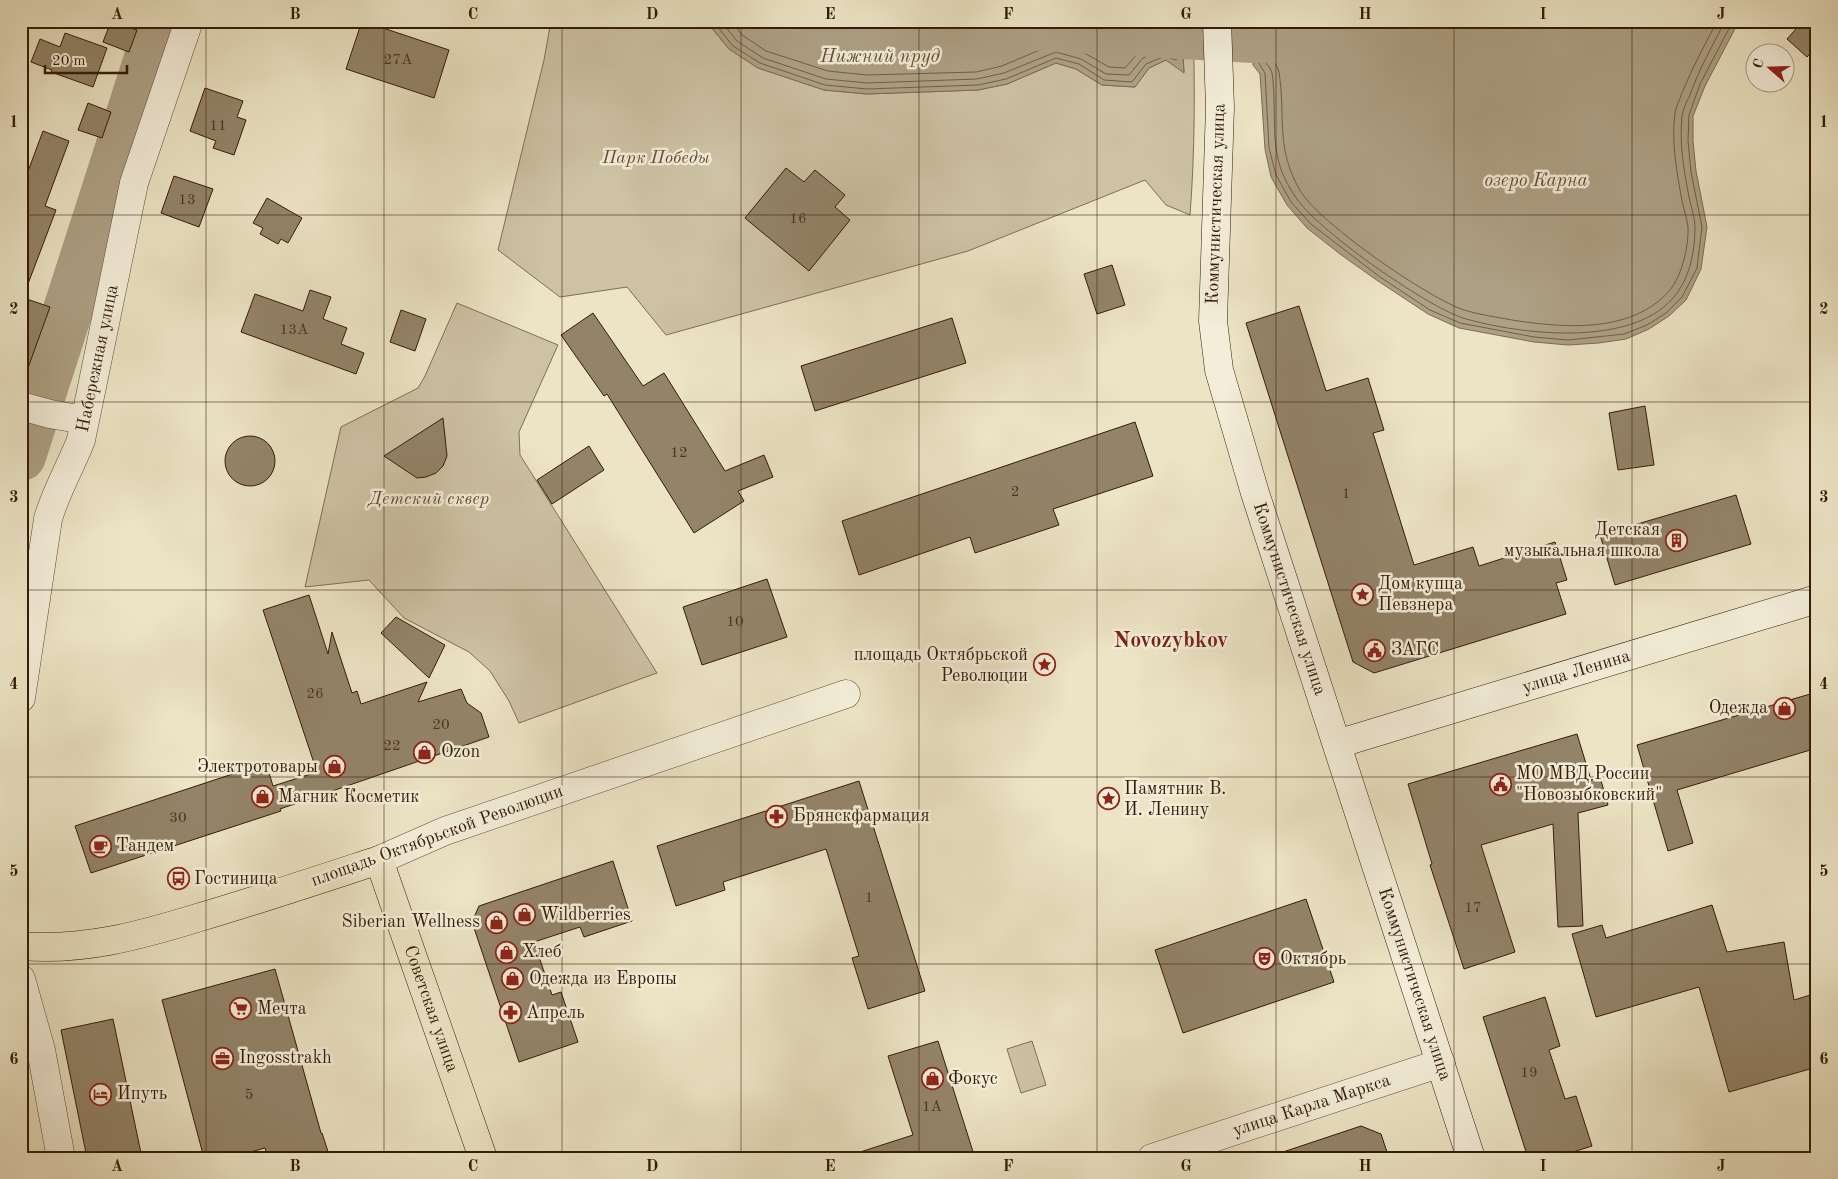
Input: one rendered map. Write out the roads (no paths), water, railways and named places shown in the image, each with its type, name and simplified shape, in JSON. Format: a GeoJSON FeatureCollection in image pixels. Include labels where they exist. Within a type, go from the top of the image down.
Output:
{"type":"FeatureCollection","features":[{"type":"Feature","properties":{"kind":"main road","name":"площадь Октябрьской Революции"},"geometry":{"type":"LineString","coordinates":[[21,946],[69,948],[146,934],[244,905],[379,860]]}},
{"type":"Feature","properties":{"kind":"main road","name":"Советская улица"},"geometry":{"type":"LineString","coordinates":[[379,860],[483,1158]]}},
{"type":"Feature","properties":{"kind":"street","name":"Набережная улица"},"geometry":{"type":"LineString","coordinates":[[21,698],[48,519],[55,496],[80,440],[134,183],[189,21]]}},
{"type":"Feature","properties":{"kind":"street","name":"Коммунистическая улица"},"geometry":{"type":"LineString","coordinates":[[1217,21],[1220,107],[1213,321],[1219,370],[1255,493],[1471,1158]]}},
{"type":"Feature","properties":{"kind":"street"},"geometry":{"type":"LineString","coordinates":[[21,406],[50,414],[84,420]]}},
{"type":"Feature","properties":{"kind":"street","name":"улица Ленина"},"geometry":{"type":"LineString","coordinates":[[1337,744],[1817,599]]}},
{"type":"Feature","properties":{"kind":"street","name":"площадь Октябрьской Революции"},"geometry":{"type":"LineString","coordinates":[[379,860],[445,831],[846,694]]}},
{"type":"Feature","properties":{"kind":"street"},"geometry":{"type":"LineString","coordinates":[[21,980],[41,1050],[61,1158]]}},
{"type":"Feature","properties":{"kind":"street","name":"улица Карла Маркса"},"geometry":{"type":"LineString","coordinates":[[1152,1158],[1441,1063]]}},
{"type":"Feature","properties":{"kind":"water","name":"Нижний пруд"},"geometry":{"type":"Polygon","coordinates":[[[706,21],[1181,21],[1184,73],[1166,60],[1149,68],[1135,87],[1102,85],[1076,69],[1056,63],[1007,84],[978,90],[867,94],[824,90],[758,68],[729,49],[706,21]]]}},
{"type":"Feature","properties":{"kind":"water","name":"озеро Карна"},"geometry":{"type":"Polygon","coordinates":[[[1253,21],[1739,21],[1705,86],[1693,116],[1696,171],[1707,227],[1701,269],[1686,300],[1669,316],[1649,329],[1626,339],[1568,345],[1534,342],[1459,328],[1428,314],[1340,254],[1307,228],[1287,205],[1271,177],[1265,149],[1260,74],[1253,65],[1253,21]]]}},
{"type":"Feature","properties":{"kind":"waterway"},"geometry":{"type":"LineString","coordinates":[[21,456],[161,21]]}},
{"type":"Feature","properties":{"kind":"waterway"},"geometry":{"type":"LineString","coordinates":[[990,21],[1025,25],[1253,38],[1366,40],[1423,21]]}},
{"type":"Feature","properties":{"kind":"place","name":"Детская музыкальная школа"},"geometry":{"type":"Point","coordinates":[1676,540]}},
{"type":"Feature","properties":{"kind":"place","name":"Дом купца Певзнера"},"geometry":{"type":"Point","coordinates":[1362,594]}},
{"type":"Feature","properties":{"kind":"place","name":"ЗАГС"},"geometry":{"type":"Point","coordinates":[1375,650]}},
{"type":"Feature","properties":{"kind":"place","name":"площадь Октябрьской Революции"},"geometry":{"type":"Point","coordinates":[1044,665]}},
{"type":"Feature","properties":{"kind":"place","name":"Одежда"},"geometry":{"type":"Point","coordinates":[1784,708]}},
{"type":"Feature","properties":{"kind":"place","name":"Ozon"},"geometry":{"type":"Point","coordinates":[425,752]}},
{"type":"Feature","properties":{"kind":"place","name":"Электротовары"},"geometry":{"type":"Point","coordinates":[334,767]}},
{"type":"Feature","properties":{"kind":"place","name":"МО МВД России \"Новозыбковский\""},"geometry":{"type":"Point","coordinates":[1500,784]}},
{"type":"Feature","properties":{"kind":"place","name":"Магник Косметик"},"geometry":{"type":"Point","coordinates":[262,797]}},
{"type":"Feature","properties":{"kind":"place","name":"Памятник В. И. Ленину"},"geometry":{"type":"Point","coordinates":[1108,799]}},
{"type":"Feature","properties":{"kind":"place","name":"Брянскфармация"},"geometry":{"type":"Point","coordinates":[777,816]}},
{"type":"Feature","properties":{"kind":"place","name":"Тандем"},"geometry":{"type":"Point","coordinates":[100,846]}},
{"type":"Feature","properties":{"kind":"place","name":"Гостиница"},"geometry":{"type":"Point","coordinates":[178,879]}},
{"type":"Feature","properties":{"kind":"place","name":"Wildberries"},"geometry":{"type":"Point","coordinates":[524,915]}},
{"type":"Feature","properties":{"kind":"place","name":"Siberian Wellness"},"geometry":{"type":"Point","coordinates":[496,922]}},
{"type":"Feature","properties":{"kind":"place","name":"Хлеб"},"geometry":{"type":"Point","coordinates":[506,952]}},
{"type":"Feature","properties":{"kind":"place","name":"Октябрь"},"geometry":{"type":"Point","coordinates":[1264,959]}},
{"type":"Feature","properties":{"kind":"place","name":"Одежда из Европы"},"geometry":{"type":"Point","coordinates":[513,979]}},
{"type":"Feature","properties":{"kind":"place","name":"Мечта"},"geometry":{"type":"Point","coordinates":[241,1009]}},
{"type":"Feature","properties":{"kind":"place","name":"Апрель"},"geometry":{"type":"Point","coordinates":[510,1013]}},
{"type":"Feature","properties":{"kind":"place","name":"Ingosstrakh"},"geometry":{"type":"Point","coordinates":[223,1058]}},
{"type":"Feature","properties":{"kind":"place","name":"Фокус"},"geometry":{"type":"Point","coordinates":[932,1079]}},
{"type":"Feature","properties":{"kind":"place","name":"Ипуть"},"geometry":{"type":"Point","coordinates":[101,1094]}},
{"type":"Feature","properties":{"kind":"district","name":"Novozybkov"},"geometry":{"type":"Point","coordinates":[1171,641]}},
{"type":"Feature","properties":{"kind":"park label","name":"Парк Победы"},"geometry":{"type":"Point","coordinates":[656,158]}},
{"type":"Feature","properties":{"kind":"park label","name":"Детский сквер"},"geometry":{"type":"Point","coordinates":[429,499]}}]}
